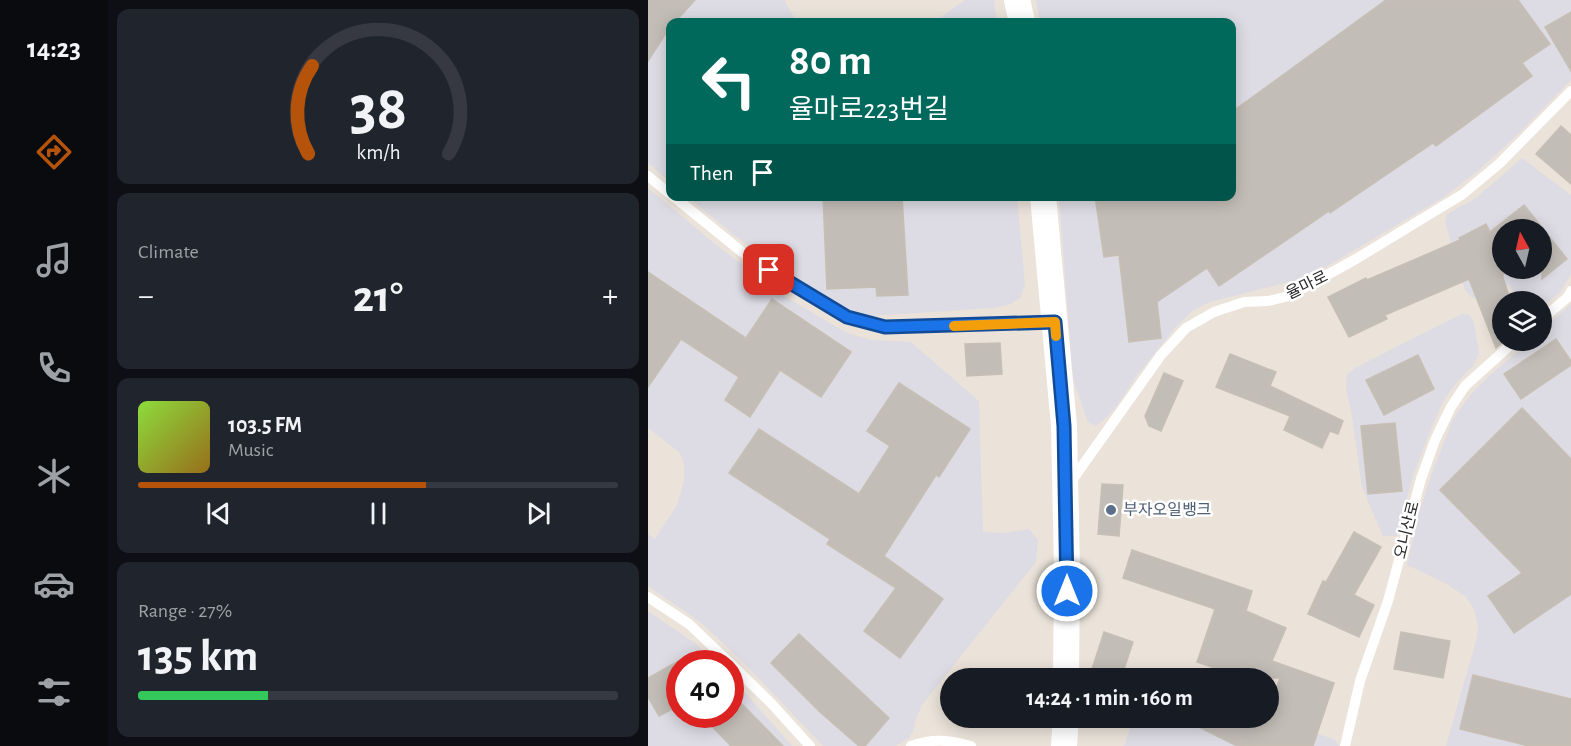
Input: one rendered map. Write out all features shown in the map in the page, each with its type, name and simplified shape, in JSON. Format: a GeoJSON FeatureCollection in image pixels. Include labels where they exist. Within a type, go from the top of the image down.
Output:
{"type":"FeatureCollection","features":[{"type":"Feature","properties":{"kind":"street"},"geometry":{"type":"LineString","coordinates":[[1017,0],[1021,18]]}},
{"type":"Feature","properties":{"kind":"street"},"geometry":{"type":"LineString","coordinates":[[1043,201],[1064,426],[1066,668]]}},
{"type":"Feature","properties":{"kind":"street"},"geometry":{"type":"LineString","coordinates":[[1064,746],[1065,728]]}},
{"type":"Feature","properties":{"kind":"lane","name":"율마로"},"geometry":{"type":"LineString","coordinates":[[1066,489],[1161,356],[1186,328],[1214,312],[1244,302],[1268,301],[1289,296],[1356,259],[1463,194],[1500,163],[1571,91]]}},
{"type":"Feature","properties":{"kind":"lane"},"geometry":{"type":"LineString","coordinates":[[648,176],[666,190]]}},
{"type":"Feature","properties":{"kind":"lane"},"geometry":{"type":"LineString","coordinates":[[679,201],[742,252],[847,317],[885,327],[1055,322]]}},
{"type":"Feature","properties":{"kind":"lane"},"geometry":{"type":"LineString","coordinates":[[1552,311],[1568,297],[1571,291]]}},
{"type":"Feature","properties":{"kind":"lane","name":"오니산로"},"geometry":{"type":"LineString","coordinates":[[1346,746],[1360,681],[1388,601],[1420,479],[1435,440],[1451,407],[1465,386],[1504,351]]}},
{"type":"Feature","properties":{"kind":"lane"},"geometry":{"type":"LineString","coordinates":[[648,597],[689,624],[716,650]]}},
{"type":"Feature","properties":{"kind":"lane"},"geometry":{"type":"LineString","coordinates":[[744,677],[810,746]]}},
{"type":"Feature","properties":{"kind":"lane"},"geometry":{"type":"LineString","coordinates":[[911,746],[939,740],[971,746]]}},
{"type":"Feature","properties":{"kind":"shaded area"},"geometry":{"type":"Polygon","coordinates":[[[648,0],[784,0],[795,18],[666,18],[666,179],[648,163],[648,0]]]}},
{"type":"Feature","properties":{"kind":"shaded area"},"geometry":{"type":"Polygon","coordinates":[[[965,0],[994,0],[996,18],[940,18],[965,0]]]}},
{"type":"Feature","properties":{"kind":"shaded area"},"geometry":{"type":"Polygon","coordinates":[[[1036,0],[1571,0],[1571,80],[1478,171],[1444,197],[1309,277],[1210,302],[1192,311],[1175,328],[1135,378],[1117,406],[1096,426],[1088,422],[1073,379],[1059,201],[1236,201],[1236,18],[1039,18],[1036,0]]]}},
{"type":"Feature","properties":{"kind":"shaded area"},"geometry":{"type":"Polygon","coordinates":[[[1522,158],[1571,195],[1571,274],[1560,292],[1552,299],[1552,291],[1513,291],[1509,284],[1492,291],[1481,299],[1472,298],[1465,290],[1445,222],[1447,214],[1476,198],[1522,158]]]}},
{"type":"Feature","properties":{"kind":"shaded area"},"geometry":{"type":"Polygon","coordinates":[[[648,188],[715,244],[784,296],[847,333],[872,340],[911,342],[979,401],[983,532],[1004,533],[1029,529],[1038,540],[1036,562],[951,668],[940,668],[940,682],[922,705],[909,738],[896,746],[823,746],[744,663],[744,650],[730,650],[700,622],[648,586],[648,534],[655,539],[677,505],[684,481],[684,464],[679,452],[648,428],[648,188]]]}},
{"type":"Feature","properties":{"kind":"shaded area"},"geometry":{"type":"Polygon","coordinates":[[[693,201],[1017,201],[1025,285],[1020,298],[1011,304],[994,308],[872,316],[846,309],[809,288],[735,236],[693,201]]]}},
{"type":"Feature","properties":{"kind":"shaded area"},"geometry":{"type":"Polygon","coordinates":[[[1571,304],[1571,746],[1446,746],[1477,637],[1478,625],[1474,609],[1466,597],[1447,584],[1407,565],[1419,513],[1453,419],[1471,394],[1518,351],[1552,351],[1552,321],[1571,304]]]}},
{"type":"Feature","properties":{"kind":"shaded area"},"geometry":{"type":"Polygon","coordinates":[[[1462,314],[1470,315],[1474,323],[1479,354],[1473,366],[1443,401],[1413,476],[1397,536],[1383,536],[1362,487],[1346,390],[1347,375],[1355,368],[1462,314]]]}},
{"type":"Feature","properties":{"kind":"shaded area"},"geometry":{"type":"Polygon","coordinates":[[[648,611],[703,650],[666,650],[666,728],[744,728],[744,692],[792,746],[648,746],[648,611]]]}},
{"type":"Feature","properties":{"kind":"shaded area"},"geometry":{"type":"Polygon","coordinates":[[[1279,720],[1335,740],[1339,746],[1124,746],[1130,728],[1279,728],[1279,720]]]}},
{"type":"Feature","properties":{"kind":"building"},"geometry":{"type":"Polygon","coordinates":[[[648,0],[695,0],[679,18],[666,18],[666,33],[648,61],[648,0]]]}},
{"type":"Feature","properties":{"kind":"building"},"geometry":{"type":"Polygon","coordinates":[[[1386,0],[1518,0],[1550,44],[1522,63],[1532,76],[1436,146],[1433,143],[1219,286],[1207,268],[1157,302],[1161,338],[1129,342],[1119,255],[1104,257],[1096,201],[1236,201],[1236,109],[1386,0]]]}},
{"type":"Feature","properties":{"kind":"building"},"geometry":{"type":"Polygon","coordinates":[[[1571,12],[1571,71],[1545,27],[1571,12]]]}},
{"type":"Feature","properties":{"kind":"building"},"geometry":{"type":"Polygon","coordinates":[[[1561,126],[1571,135],[1571,184],[1536,154],[1561,126]]]}},
{"type":"Feature","properties":{"kind":"building"},"geometry":{"type":"Polygon","coordinates":[[[823,201],[902,201],[908,295],[877,296],[876,287],[827,289],[823,201]]]}},
{"type":"Feature","properties":{"kind":"building"},"geometry":{"type":"Polygon","coordinates":[[[1524,205],[1535,219],[1506,219],[1524,205]]]}},
{"type":"Feature","properties":{"kind":"building"},"geometry":{"type":"Polygon","coordinates":[[[1486,224],[1490,232],[1492,230],[1492,279],[1503,279],[1507,291],[1492,291],[1492,338],[1469,279],[1385,315],[1387,319],[1349,337],[1328,297],[1366,278],[1367,280],[1460,240],[1459,238],[1486,224]]]}},
{"type":"Feature","properties":{"kind":"building"},"geometry":{"type":"Polygon","coordinates":[[[1552,240],[1567,259],[1552,271],[1552,240]]]}},
{"type":"Feature","properties":{"kind":"building"},"geometry":{"type":"Polygon","coordinates":[[[648,272],[746,338],[772,299],[851,352],[821,397],[780,370],[750,417],[725,400],[739,377],[681,339],[648,387],[648,272]]]}},
{"type":"Feature","properties":{"kind":"building"},"geometry":{"type":"Polygon","coordinates":[[[1556,339],[1571,361],[1571,365],[1521,399],[1504,374],[1538,351],[1552,351],[1552,342],[1556,339]]]}},
{"type":"Feature","properties":{"kind":"building"},"geometry":{"type":"Polygon","coordinates":[[[1000,343],[1002,374],[967,376],[965,344],[1000,343]]]}},
{"type":"Feature","properties":{"kind":"building"},"geometry":{"type":"Polygon","coordinates":[[[1230,354],[1276,372],[1270,386],[1343,421],[1338,434],[1330,431],[1322,448],[1284,430],[1290,416],[1216,387],[1230,354]]]}},
{"type":"Feature","properties":{"kind":"building"},"geometry":{"type":"Polygon","coordinates":[[[1418,355],[1434,389],[1384,415],[1366,380],[1418,355]]]}},
{"type":"Feature","properties":{"kind":"building"},"geometry":{"type":"Polygon","coordinates":[[[1164,373],[1183,381],[1161,431],[1149,426],[1145,416],[1164,373]]]}},
{"type":"Feature","properties":{"kind":"building"},"geometry":{"type":"Polygon","coordinates":[[[899,383],[970,429],[939,477],[936,475],[884,556],[943,599],[900,658],[864,631],[896,588],[827,544],[830,539],[729,473],[759,429],[859,494],[890,446],[867,431],[899,383]]]}},
{"type":"Feature","properties":{"kind":"building"},"geometry":{"type":"Polygon","coordinates":[[[1522,408],[1571,459],[1571,594],[1514,633],[1488,596],[1522,573],[1440,490],[1522,408]]]}},
{"type":"Feature","properties":{"kind":"building"},"geometry":{"type":"Polygon","coordinates":[[[1395,423],[1402,491],[1368,494],[1361,426],[1395,423]]]}},
{"type":"Feature","properties":{"kind":"building","name":"부자오일뱅크"},"geometry":{"type":"Polygon","coordinates":[[[1102,484],[1123,485],[1119,536],[1098,534],[1102,484]]]}},
{"type":"Feature","properties":{"kind":"building"},"geometry":{"type":"Polygon","coordinates":[[[1354,532],[1381,547],[1354,595],[1374,605],[1359,637],[1308,614],[1323,581],[1326,582],[1354,532]]]}},
{"type":"Feature","properties":{"kind":"building"},"geometry":{"type":"Polygon","coordinates":[[[1132,550],[1252,591],[1246,611],[1286,628],[1272,661],[1334,683],[1313,746],[1237,746],[1201,728],[1279,728],[1279,668],[1215,668],[1197,662],[1215,609],[1123,578],[1132,550]]]}},
{"type":"Feature","properties":{"kind":"building"},"geometry":{"type":"Polygon","coordinates":[[[1104,632],[1133,642],[1124,668],[1092,668],[1104,632]]]}},
{"type":"Feature","properties":{"kind":"building"},"geometry":{"type":"Polygon","coordinates":[[[1401,632],[1450,641],[1443,678],[1394,669],[1401,632]]]}},
{"type":"Feature","properties":{"kind":"building"},"geometry":{"type":"Polygon","coordinates":[[[799,634],[889,718],[865,746],[859,746],[821,713],[771,663],[799,634]]]}},
{"type":"Feature","properties":{"kind":"building"},"geometry":{"type":"Polygon","coordinates":[[[666,668],[666,712],[659,716],[648,697],[648,678],[666,668]]]}},
{"type":"Feature","properties":{"kind":"building"},"geometry":{"type":"Polygon","coordinates":[[[1473,675],[1571,699],[1571,746],[1529,746],[1460,729],[1473,675]]]}},
{"type":"Feature","properties":{"kind":"building"},"geometry":{"type":"Polygon","coordinates":[[[744,706],[783,746],[731,746],[714,728],[744,728],[744,706]]]}},
{"type":"Feature","properties":{"kind":"slow traffic"},"geometry":{"type":"LineString","coordinates":[[954,326],[1055,322],[1056,336]]}},
{"type":"Feature","properties":{"kind":"place","name":"부자오일뱅크"},"geometry":{"type":"Point","coordinates":[1111,510]}},
{"type":"Feature","properties":{"kind":"route"},"geometry":{"type":"LineString","coordinates":[[769,270],[847,317],[885,327],[1055,322],[1064,426],[1067,591]]}}]}
